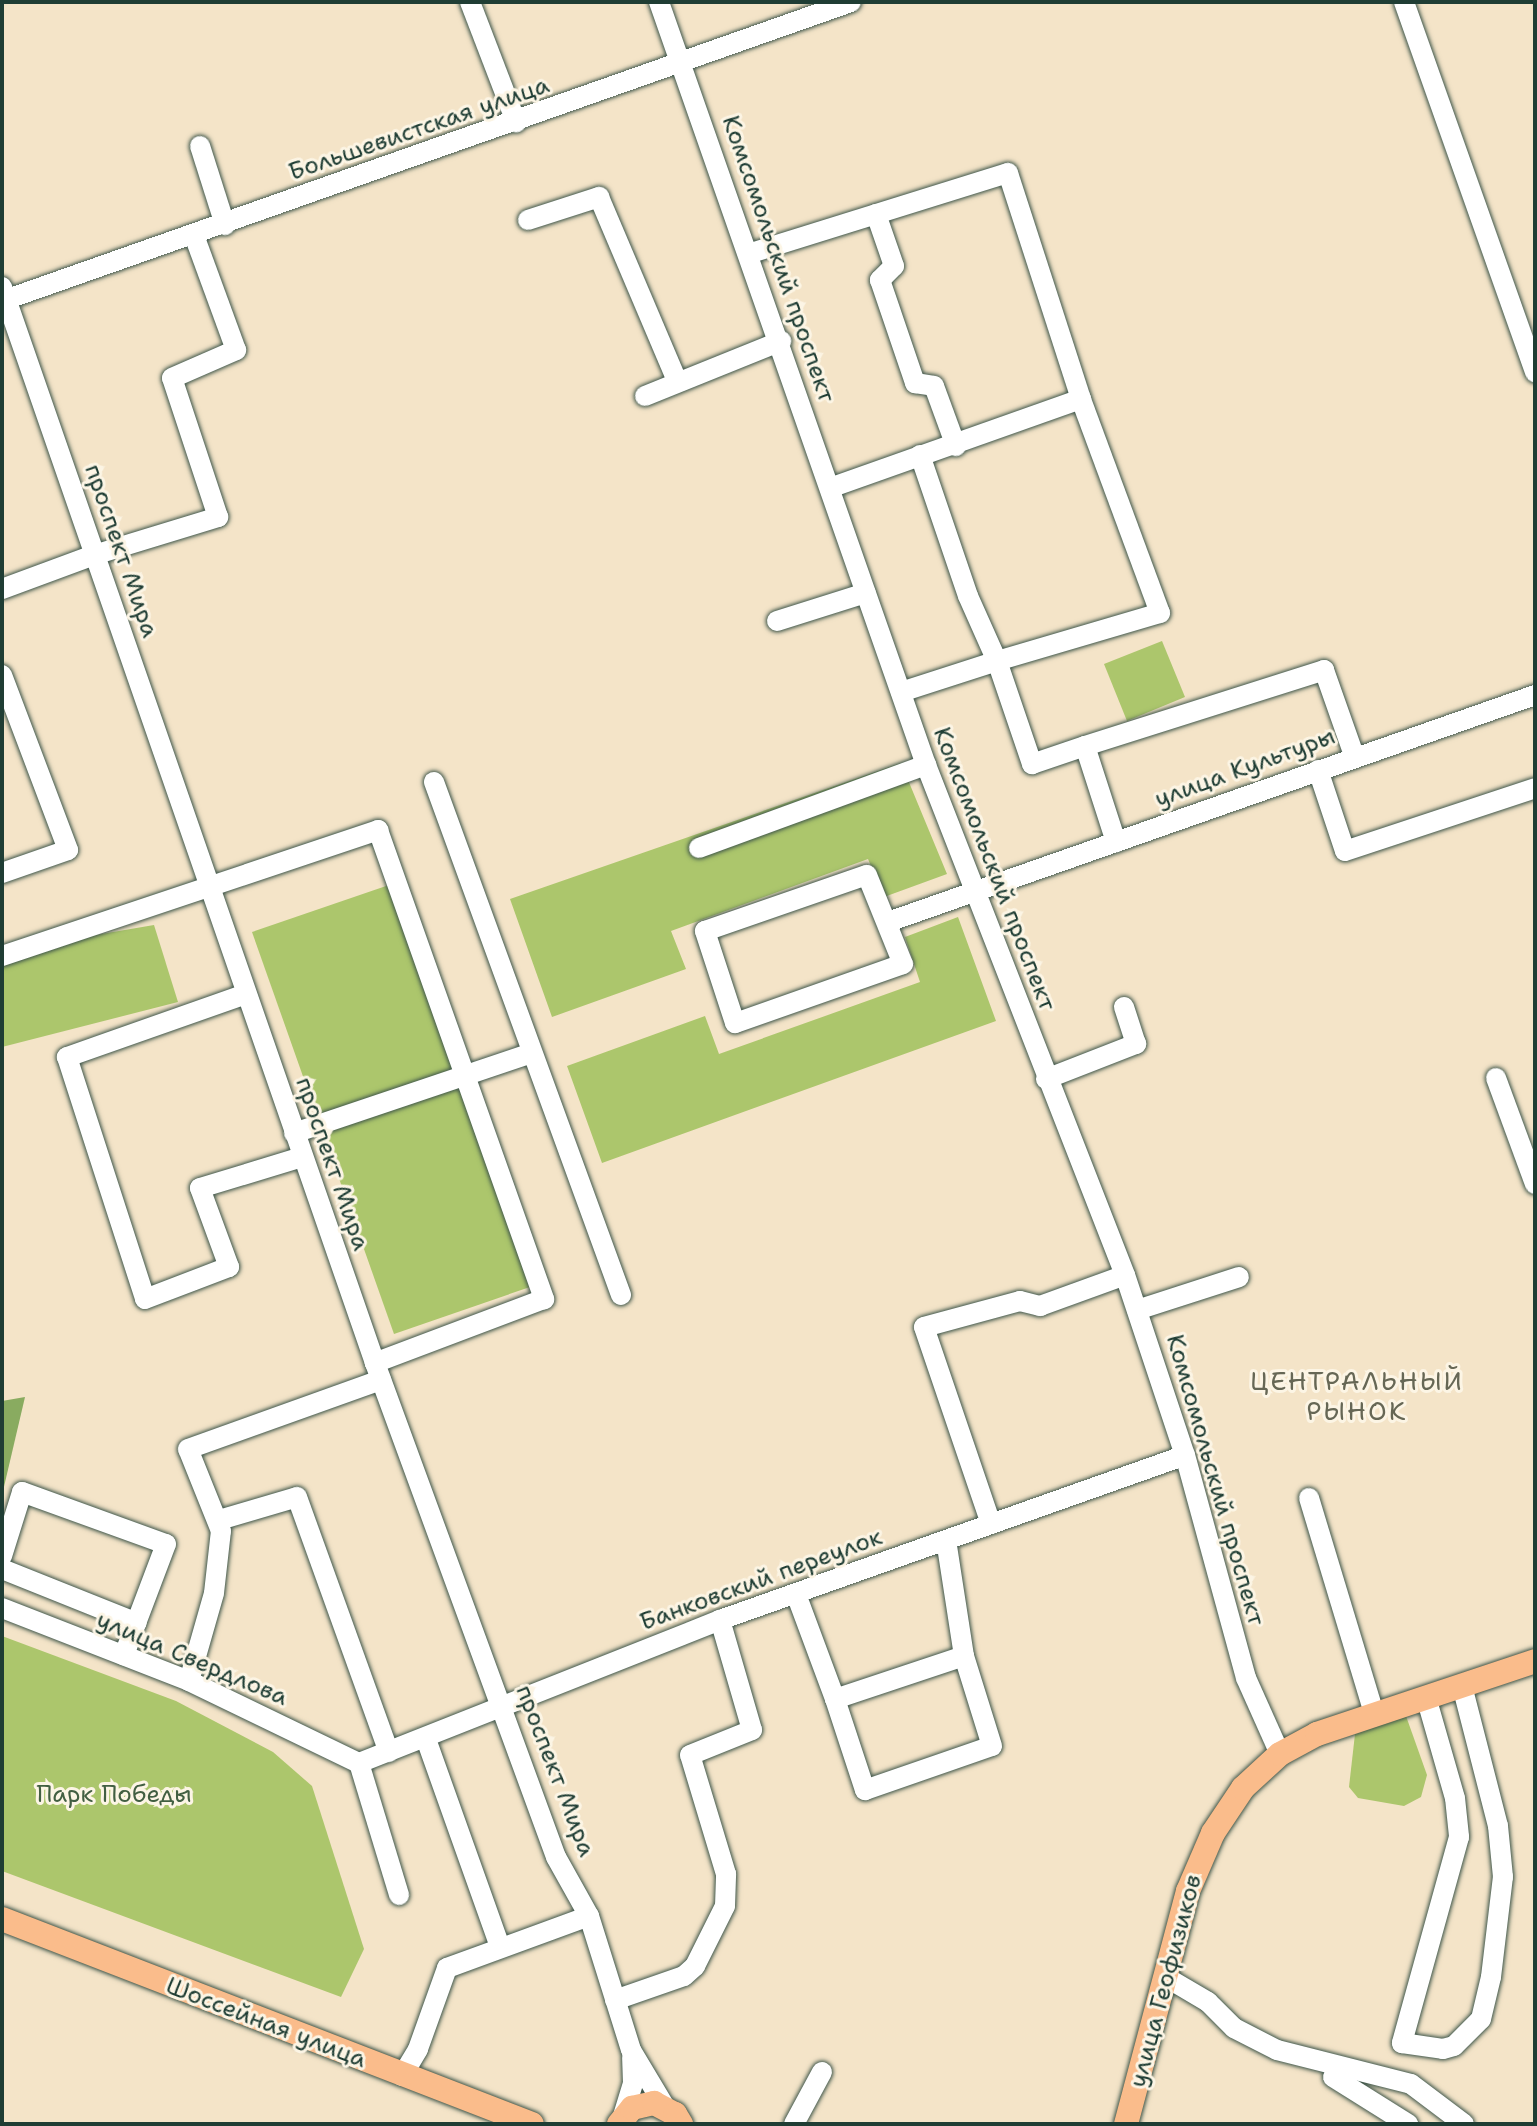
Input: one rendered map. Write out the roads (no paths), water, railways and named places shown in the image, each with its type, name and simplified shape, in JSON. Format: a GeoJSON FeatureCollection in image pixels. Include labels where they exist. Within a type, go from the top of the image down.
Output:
{"type":"FeatureCollection","features":[{"type":"Feature","properties":{"kind":"main road","name":"улица Геофизиков"},"geometry":{"type":"LineString","coordinates":[[1126,2124],[1164,1976],[1200,1857],[1243,1788],[1280,1754],[1317,1734],[1535,1661]]}},
{"type":"Feature","properties":{"kind":"main road","name":"Шоссейная улица"},"geometry":{"type":"LineString","coordinates":[[2,1919],[532,2124]]}},
{"type":"Feature","properties":{"kind":"main road"},"geometry":{"type":"LineString","coordinates":[[619,2121],[643,2104],[678,2119]]}},
{"type":"Feature","properties":{"kind":"street"},"geometry":{"type":"LineString","coordinates":[[470,2],[516,122]]}},
{"type":"Feature","properties":{"kind":"street","name":"Комсомольский проспект"},"geometry":{"type":"LineString","coordinates":[[659,2],[751,253],[926,765],[1125,1275],[1185,1455],[1246,1678],[1280,1754]]}},
{"type":"Feature","properties":{"kind":"street","name":"Большевистская улица"},"geometry":{"type":"LineString","coordinates":[[4,296],[225,225],[851,2]]}},
{"type":"Feature","properties":{"kind":"street"},"geometry":{"type":"LineString","coordinates":[[1404,2],[1535,372]]}},
{"type":"Feature","properties":{"kind":"street"},"geometry":{"type":"LineString","coordinates":[[200,146],[225,225]]}},
{"type":"Feature","properties":{"kind":"street"},"geometry":{"type":"LineString","coordinates":[[751,253],[1008,173],[1081,399],[1160,613],[901,692]]}},
{"type":"Feature","properties":{"kind":"street"},"geometry":{"type":"LineString","coordinates":[[528,220],[599,197],[677,381]]}},
{"type":"Feature","properties":{"kind":"street"},"geometry":{"type":"LineString","coordinates":[[876,214],[894,266],[880,280],[915,383],[934,386],[956,446]]}},
{"type":"Feature","properties":{"kind":"street"},"geometry":{"type":"LineString","coordinates":[[2,589],[94,555],[218,517],[172,378],[236,350],[194,235]]}},
{"type":"Feature","properties":{"kind":"street","name":"проспект Мира"},"geometry":{"type":"LineString","coordinates":[[4,296],[378,1372],[556,1857],[589,1916],[631,2050],[633,2083],[619,2121]]}},
{"type":"Feature","properties":{"kind":"street"},"geometry":{"type":"LineString","coordinates":[[645,396],[781,341]]}},
{"type":"Feature","properties":{"kind":"street"},"geometry":{"type":"LineString","coordinates":[[830,488],[920,455],[956,446],[1081,399]]}},
{"type":"Feature","properties":{"kind":"street"},"geometry":{"type":"LineString","coordinates":[[920,455],[968,596],[997,661],[1032,764],[1324,670],[1354,755]]}},
{"type":"Feature","properties":{"kind":"street"},"geometry":{"type":"LineString","coordinates":[[777,621],[866,593]]}},
{"type":"Feature","properties":{"kind":"street"},"geometry":{"type":"LineString","coordinates":[[2,675],[68,850],[2,873]]}},
{"type":"Feature","properties":{"kind":"street","name":"улица Культуры"},"geometry":{"type":"LineString","coordinates":[[888,922],[1354,755],[1535,695]]}},
{"type":"Feature","properties":{"kind":"street"},"geometry":{"type":"LineString","coordinates":[[1085,746],[1116,842]]}},
{"type":"Feature","properties":{"kind":"street"},"geometry":{"type":"LineString","coordinates":[[699,848],[926,765]]}},
{"type":"Feature","properties":{"kind":"street"},"geometry":{"type":"LineString","coordinates":[[1318,770],[1345,851],[1535,788]]}},
{"type":"Feature","properties":{"kind":"street"},"geometry":{"type":"LineString","coordinates":[[434,782],[621,1295]]}},
{"type":"Feature","properties":{"kind":"street"},"geometry":{"type":"LineString","coordinates":[[2,956],[378,830],[467,1074],[544,1299],[378,1372],[188,1449],[219,1520],[214,1593],[189,1681]]}},
{"type":"Feature","properties":{"kind":"street"},"geometry":{"type":"LineString","coordinates":[[867,875],[888,922],[903,964],[735,1023],[705,931],[867,875]]}},
{"type":"Feature","properties":{"kind":"street"},"geometry":{"type":"LineString","coordinates":[[246,994],[67,1057],[145,1299],[229,1267],[200,1188],[302,1157]]}},
{"type":"Feature","properties":{"kind":"street"},"geometry":{"type":"LineString","coordinates":[[1046,1079],[1136,1044],[1124,1007]]}},
{"type":"Feature","properties":{"kind":"street"},"geometry":{"type":"LineString","coordinates":[[294,1133],[532,1053]]}},
{"type":"Feature","properties":{"kind":"street"},"geometry":{"type":"LineString","coordinates":[[1496,1078],[1535,1184]]}},
{"type":"Feature","properties":{"kind":"street"},"geometry":{"type":"LineString","coordinates":[[991,1524],[924,1327],[1020,1301],[1040,1306],[1125,1275]]}},
{"type":"Feature","properties":{"kind":"street"},"geometry":{"type":"LineString","coordinates":[[1137,1310],[1239,1277]]}},
{"type":"Feature","properties":{"kind":"street","name":"Банковский переулок"},"geometry":{"type":"LineString","coordinates":[[359,1763],[720,1620],[1185,1455]]}},
{"type":"Feature","properties":{"kind":"street"},"geometry":{"type":"LineString","coordinates":[[2,1556],[22,1492],[166,1544],[124,1655]]}},
{"type":"Feature","properties":{"kind":"street"},"geometry":{"type":"LineString","coordinates":[[219,1520],[297,1497],[389,1752]]}},
{"type":"Feature","properties":{"kind":"street"},"geometry":{"type":"LineString","coordinates":[[1309,1498],[1374,1713]]}},
{"type":"Feature","properties":{"kind":"street"},"geometry":{"type":"LineString","coordinates":[[796,1594],[865,1790],[992,1746],[964,1656],[946,1540]]}},
{"type":"Feature","properties":{"kind":"street"},"geometry":{"type":"LineString","coordinates":[[2,1569],[137,1623]]}},
{"type":"Feature","properties":{"kind":"street","name":"улица Свердлова"},"geometry":{"type":"LineString","coordinates":[[2,1608],[189,1681],[359,1763]]}},
{"type":"Feature","properties":{"kind":"street"},"geometry":{"type":"LineString","coordinates":[[615,2000],[684,1976],[695,1966],[725,1906],[726,1874],[690,1755],[752,1730],[720,1620]]}},
{"type":"Feature","properties":{"kind":"street"},"geometry":{"type":"LineString","coordinates":[[835,1699],[964,1656]]}},
{"type":"Feature","properties":{"kind":"street"},"geometry":{"type":"LineString","coordinates":[[1426,1697],[1455,1798],[1459,1837],[1402,2043],[1443,2049],[1454,2046],[1481,2019],[1491,1977],[1503,1877],[1498,1826],[1462,1686]]}},
{"type":"Feature","properties":{"kind":"street"},"geometry":{"type":"LineString","coordinates":[[426,1739],[500,1947]]}},
{"type":"Feature","properties":{"kind":"street"},"geometry":{"type":"LineString","coordinates":[[359,1763],[399,1895]]}},
{"type":"Feature","properties":{"kind":"street"},"geometry":{"type":"LineString","coordinates":[[402,2076],[418,2049],[447,1968],[589,1916]]}},
{"type":"Feature","properties":{"kind":"street"},"geometry":{"type":"LineString","coordinates":[[1164,1976],[1208,2002],[1234,2028],[1277,2050],[1411,2084],[1464,2124]]}},
{"type":"Feature","properties":{"kind":"street","name":"проспект Мира"},"geometry":{"type":"LineString","coordinates":[[631,2050],[678,2119]]}},
{"type":"Feature","properties":{"kind":"street"},"geometry":{"type":"LineString","coordinates":[[794,2124],[822,2072]]}},
{"type":"Feature","properties":{"kind":"street"},"geometry":{"type":"LineString","coordinates":[[1333,2077],[1408,2124]]}},
{"type":"Feature","properties":{"kind":"district","name":"ЦЕНТРАЛЬНЫЙ РЫНОК"},"geometry":{"type":"Point","coordinates":[1357,1396]}},
{"type":"Feature","properties":{"kind":"park label","name":"Парк Победы"},"geometry":{"type":"Point","coordinates":[114,1795]}}]}
